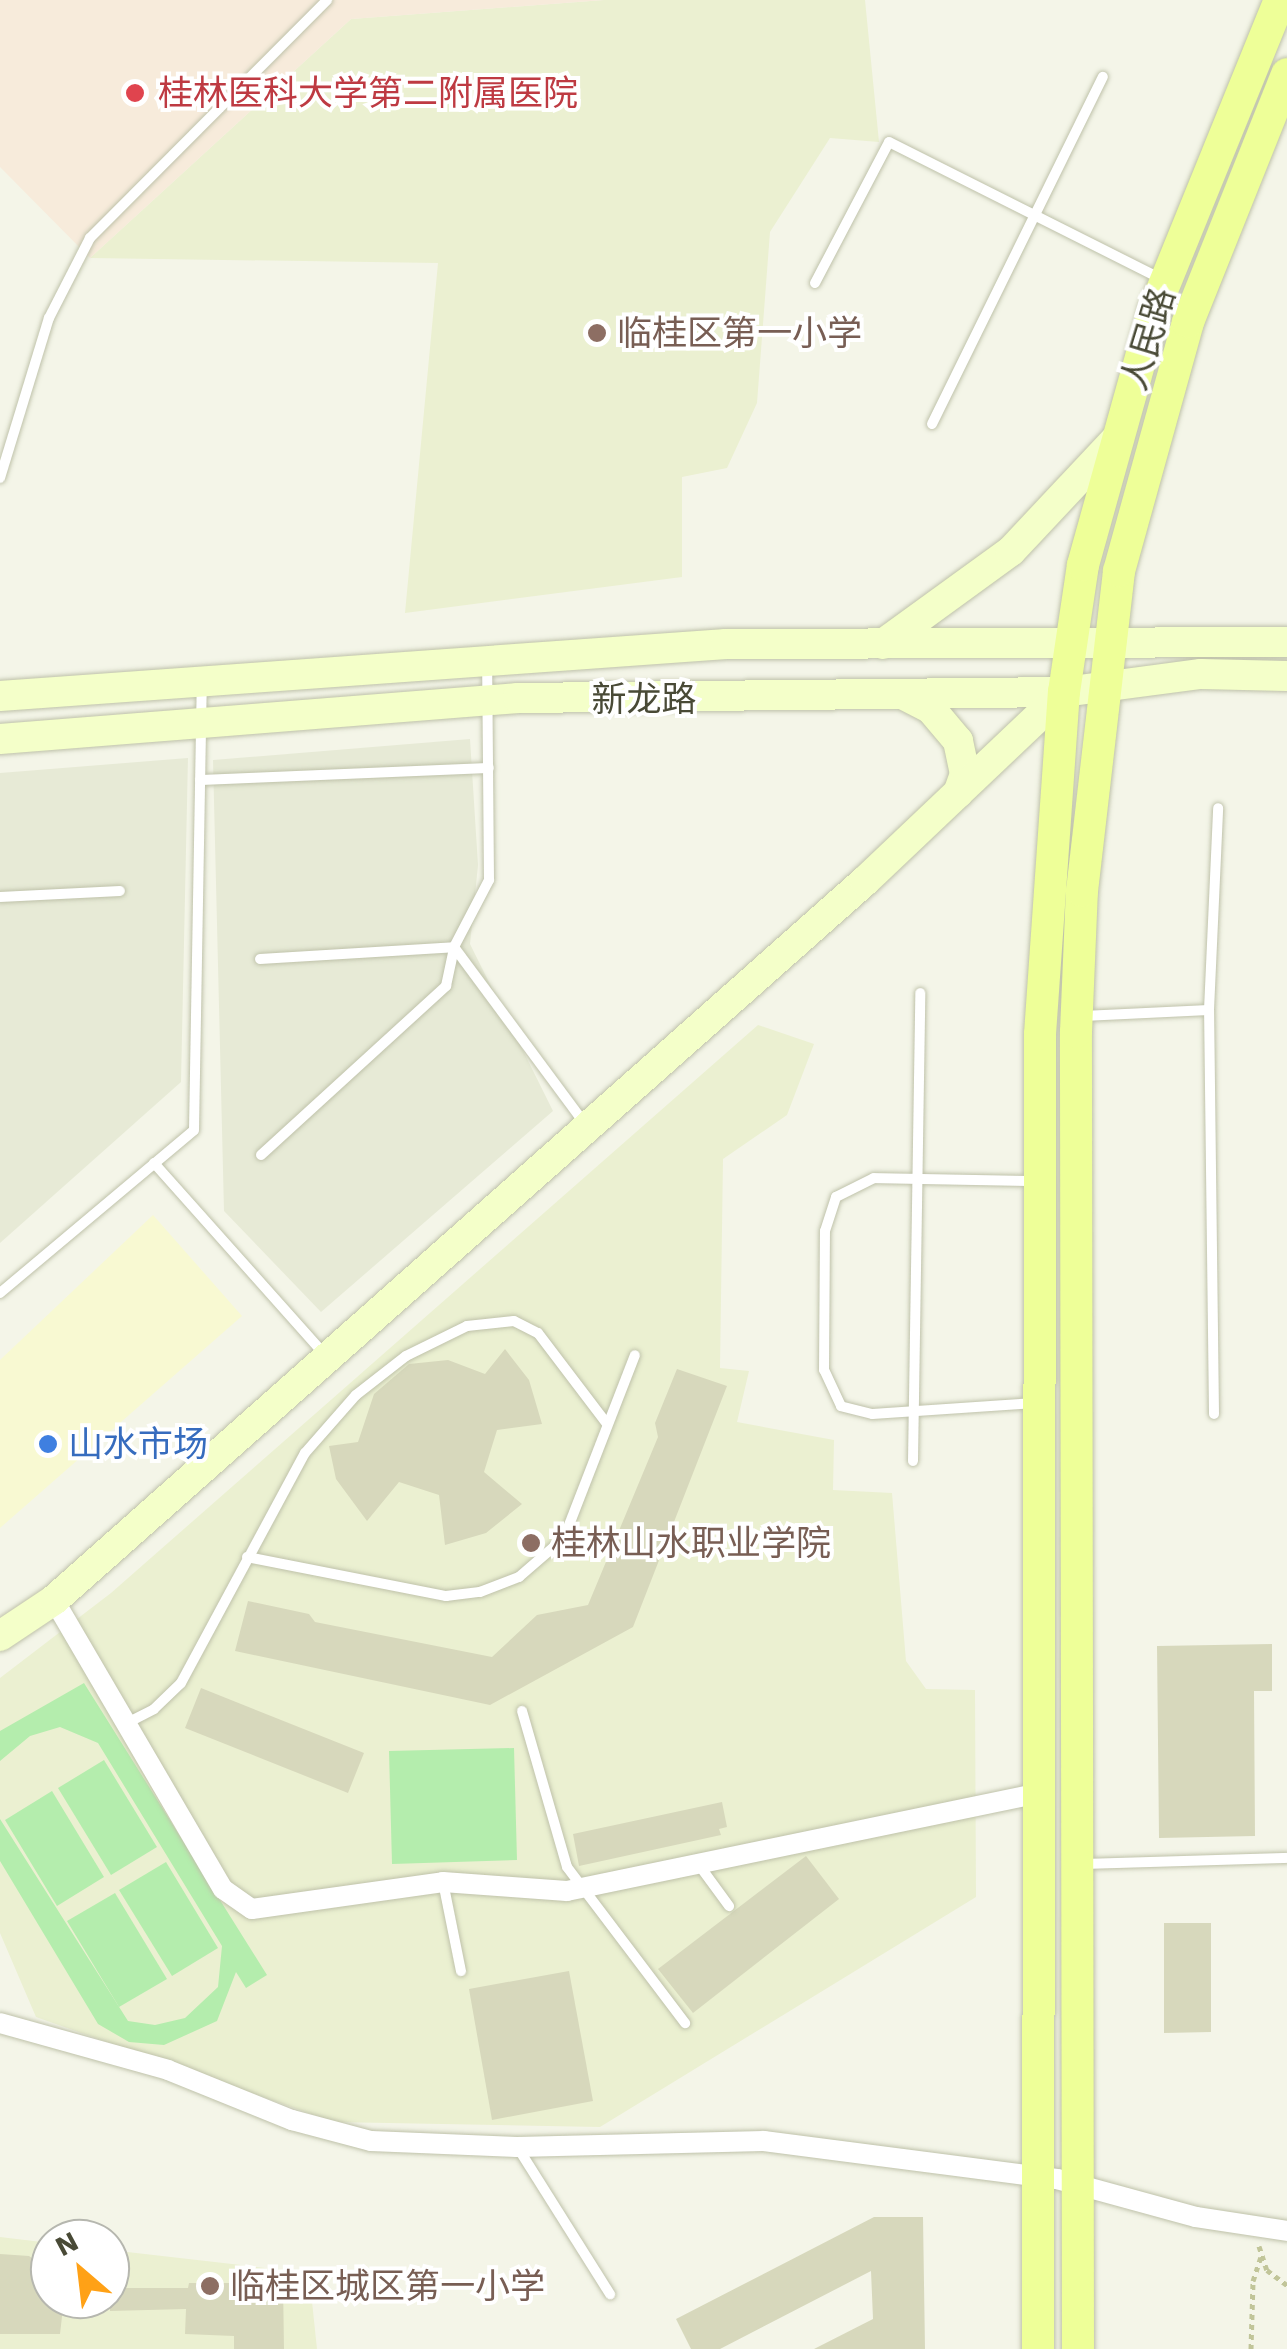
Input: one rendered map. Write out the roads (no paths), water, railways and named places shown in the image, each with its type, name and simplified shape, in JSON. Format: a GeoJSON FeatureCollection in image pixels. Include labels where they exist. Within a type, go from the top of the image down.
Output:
{"type":"FeatureCollection","features":[{"type":"Feature","properties":{"kind":"main road","name":"人民路"},"geometry":{"type":"LineString","coordinates":[[1038,2349],[1040,1034],[1064,692],[1083,565],[1165,282],[1280,0]]}},
{"type":"Feature","properties":{"kind":"main road","name":"人民路"},"geometry":{"type":"LineString","coordinates":[[1078,2349],[1076,1016],[1082,890],[1105,682],[1114,642],[1119,572],[1198,297],[1287,74]]}},
{"type":"Feature","properties":{"kind":"main road"},"geometry":{"type":"LineString","coordinates":[[881,646],[1011,551],[1120,435]]}},
{"type":"Feature","properties":{"kind":"main road","name":"新龙路"},"geometry":{"type":"LineString","coordinates":[[0,696],[487,657],[726,644],[1287,642]]}},
{"type":"Feature","properties":{"kind":"main road","name":"新龙路"},"geometry":{"type":"LineString","coordinates":[[0,739],[488,701],[1064,692],[1105,682],[1201,674],[1287,676]]}},
{"type":"Feature","properties":{"kind":"main road"},"geometry":{"type":"LineString","coordinates":[[0,1636],[54,1600],[958,793],[1064,692]]}},
{"type":"Feature","properties":{"kind":"main road"},"geometry":{"type":"LineString","coordinates":[[904,695],[931,709],[958,741],[966,774],[958,793]]}},
{"type":"Feature","properties":{"kind":"street"},"geometry":{"type":"LineString","coordinates":[[54,1600],[237,1902],[274,1908],[442,1882],[553,1892],[1041,1793]]}},
{"type":"Feature","properties":{"kind":"street"},"geometry":{"type":"LineString","coordinates":[[0,2024],[168,2070],[341,2136],[410,2146],[517,2148],[764,2141],[1036,2176],[1287,2232]]}},
{"type":"Feature","properties":{"kind":"lane"},"geometry":{"type":"LineString","coordinates":[[0,478],[49,318],[90,238],[327,0]]}},
{"type":"Feature","properties":{"kind":"lane"},"geometry":{"type":"LineString","coordinates":[[932,424],[1103,77]]}},
{"type":"Feature","properties":{"kind":"lane"},"geometry":{"type":"LineString","coordinates":[[815,284],[889,142],[1198,297]]}},
{"type":"Feature","properties":{"kind":"lane"},"geometry":{"type":"LineString","coordinates":[[261,1154],[446,986],[454,947],[489,880],[487,657]]}},
{"type":"Feature","properties":{"kind":"lane"},"geometry":{"type":"LineString","coordinates":[[0,1293],[194,1130],[202,680]]}},
{"type":"Feature","properties":{"kind":"lane"},"geometry":{"type":"LineString","coordinates":[[200,780],[489,768]]}},
{"type":"Feature","properties":{"kind":"lane"},"geometry":{"type":"LineString","coordinates":[[1214,1414],[1209,1010],[1218,808]]}},
{"type":"Feature","properties":{"kind":"lane"},"geometry":{"type":"LineString","coordinates":[[0,896],[120,890]]}},
{"type":"Feature","properties":{"kind":"lane"},"geometry":{"type":"LineString","coordinates":[[260,959],[454,947]]}},
{"type":"Feature","properties":{"kind":"lane"},"geometry":{"type":"LineString","coordinates":[[454,947],[587,1126]]}},
{"type":"Feature","properties":{"kind":"lane"},"geometry":{"type":"LineString","coordinates":[[914,1461],[920,993]]}},
{"type":"Feature","properties":{"kind":"lane"},"geometry":{"type":"LineString","coordinates":[[1076,1016],[1209,1010]]}},
{"type":"Feature","properties":{"kind":"lane"},"geometry":{"type":"LineString","coordinates":[[154,1163],[326,1356]]}},
{"type":"Feature","properties":{"kind":"lane"},"geometry":{"type":"LineString","coordinates":[[1040,1182],[916,1180],[854,1184],[830,1204],[825,1231],[826,1386],[842,1406],[857,1412],[1042,1402]]}},
{"type":"Feature","properties":{"kind":"lane"},"geometry":{"type":"LineString","coordinates":[[127,1722],[154,1709],[181,1683],[306,1452],[356,1395],[406,1356],[467,1326],[514,1320],[538,1333],[607,1424]]}},
{"type":"Feature","properties":{"kind":"lane"},"geometry":{"type":"LineString","coordinates":[[246,1557],[446,1596],[500,1585],[564,1538],[635,1354]]}},
{"type":"Feature","properties":{"kind":"lane"},"geometry":{"type":"LineString","coordinates":[[522,1710],[568,1867],[684,2023]]}},
{"type":"Feature","properties":{"kind":"lane"},"geometry":{"type":"LineString","coordinates":[[1078,1864],[1287,1858]]}},
{"type":"Feature","properties":{"kind":"lane"},"geometry":{"type":"LineString","coordinates":[[698,1864],[730,1906]]}},
{"type":"Feature","properties":{"kind":"lane"},"geometry":{"type":"LineString","coordinates":[[442,1882],[461,1972]]}},
{"type":"Feature","properties":{"kind":"lane"},"geometry":{"type":"LineString","coordinates":[[517,2148],[610,2294]]}},
{"type":"Feature","properties":{"kind":"place","name":"桂林医科大学第二附属医院"},"geometry":{"type":"Point","coordinates":[135,93]}},
{"type":"Feature","properties":{"kind":"place","name":"临桂区第一小学"},"geometry":{"type":"Point","coordinates":[597,333]}},
{"type":"Feature","properties":{"kind":"place","name":"山水市场"},"geometry":{"type":"Point","coordinates":[48,1444]}},
{"type":"Feature","properties":{"kind":"place","name":"桂林山水职业学院"},"geometry":{"type":"Point","coordinates":[531,1543]}},
{"type":"Feature","properties":{"kind":"place","name":"临桂区城区第一小学"},"geometry":{"type":"Point","coordinates":[210,2286]}}]}
